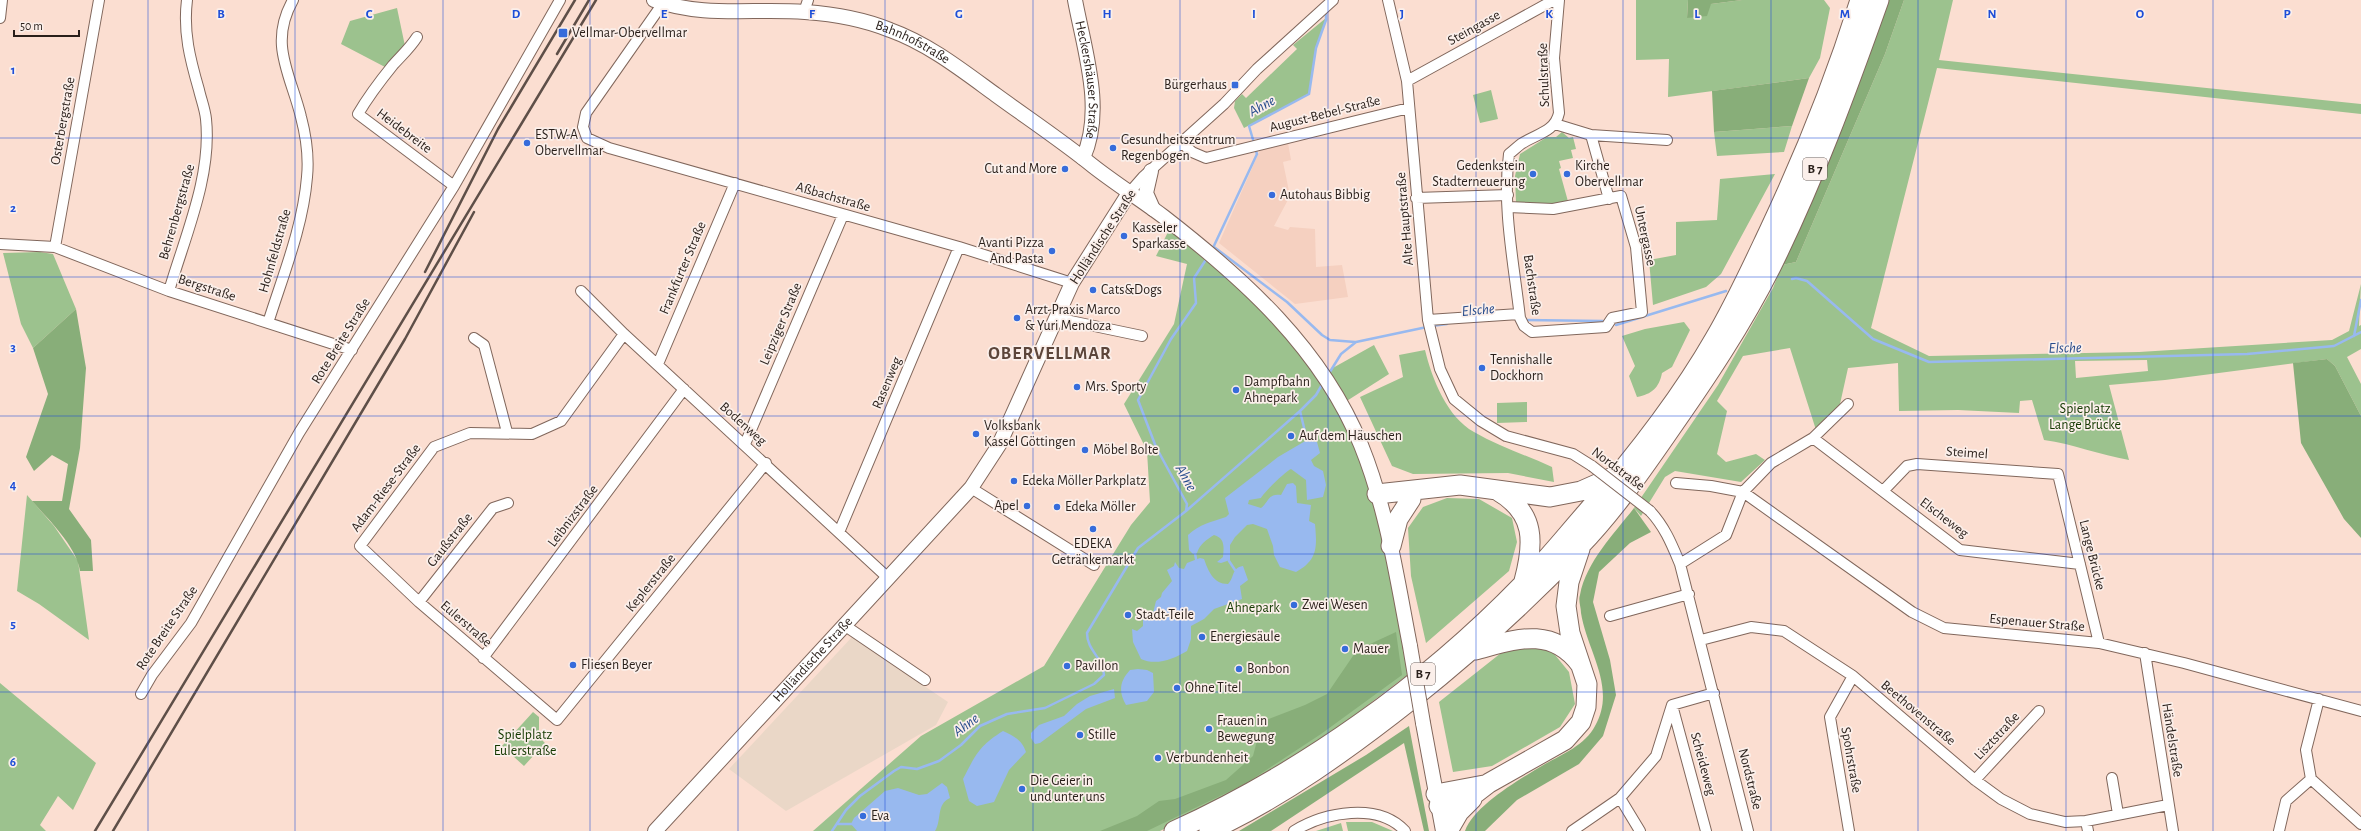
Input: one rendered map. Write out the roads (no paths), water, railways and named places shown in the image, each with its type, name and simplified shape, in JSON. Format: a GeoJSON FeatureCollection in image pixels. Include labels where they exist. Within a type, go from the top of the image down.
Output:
{"type":"FeatureCollection","features":[{"type":"Feature","properties":{"kind":"highway","name":"B 7"},"geometry":{"type":"LineString","coordinates":[[1174,831],[1262,786],[1353,727],[1430,668],[1524,584],[1622,473],[1660,421],[1714,341],[1737,299],[1791,185],[1833,81],[1860,0]]}},
{"type":"Feature","properties":{"kind":"highway","name":"B 7"},"geometry":{"type":"LineString","coordinates":[[1209,831],[1287,787],[1335,757],[1408,702],[1472,651],[1581,546],[1647,463],[1690,402],[1735,332],[1770,268],[1806,192],[1879,0]]}},
{"type":"Feature","properties":{"kind":"highway"},"geometry":{"type":"LineString","coordinates":[[1378,498],[1406,489],[1428,489],[1460,485],[1540,497],[1559,496],[1581,491],[1622,473]]}},
{"type":"Feature","properties":{"kind":"highway"},"geometry":{"type":"LineString","coordinates":[[1378,498],[1393,504],[1411,499],[1428,489]]}},
{"type":"Feature","properties":{"kind":"highway"},"geometry":{"type":"LineString","coordinates":[[1491,489],[1505,496],[1517,506],[1529,526],[1532,549],[1524,584]]}},
{"type":"Feature","properties":{"kind":"highway"},"geometry":{"type":"LineString","coordinates":[[1391,546],[1398,519],[1411,499]]}},
{"type":"Feature","properties":{"kind":"highway"},"geometry":{"type":"LineString","coordinates":[[1437,800],[1463,803],[1483,788],[1558,745],[1576,729],[1584,714],[1588,700],[1587,684],[1568,624],[1566,606],[1569,582],[1581,546]]}},
{"type":"Feature","properties":{"kind":"highway"},"geometry":{"type":"LineString","coordinates":[[1472,651],[1525,638],[1541,639],[1564,648],[1575,657],[1583,670]]}},
{"type":"Feature","properties":{"kind":"highway"},"geometry":{"type":"LineString","coordinates":[[1448,831],[1459,812],[1483,788]]}},
{"type":"Feature","properties":{"kind":"main road","name":"Heckershäuser Straße"},"geometry":{"type":"LineString","coordinates":[[1075,0],[1092,95],[1091,136],[1083,158]]}},
{"type":"Feature","properties":{"kind":"main road","name":"Bahnhofstraße"},"geometry":{"type":"LineString","coordinates":[[658,2],[687,9],[720,12],[806,6],[891,30],[941,55],[1153,209],[1221,265],[1278,316],[1322,374],[1342,404],[1361,445],[1378,498],[1391,546],[1443,831]]}},
{"type":"Feature","properties":{"kind":"main road"},"geometry":{"type":"LineString","coordinates":[[1151,171],[1146,193],[1153,209]]}},
{"type":"Feature","properties":{"kind":"main road","name":"Holländische Straße"},"geometry":{"type":"LineString","coordinates":[[655,831],[888,576],[971,488],[999,445],[1072,283],[1129,193]]}},
{"type":"Feature","properties":{"kind":"street","name":"Osterbergstraße"},"geometry":{"type":"LineString","coordinates":[[55,247],[99,0]]}},
{"type":"Feature","properties":{"kind":"street","name":"Behrenbergstraße"},"geometry":{"type":"LineString","coordinates":[[169,290],[205,170],[208,141],[206,117],[187,47],[185,29],[187,0]]}},
{"type":"Feature","properties":{"kind":"street","name":"Hohnfeldstraße"},"geometry":{"type":"LineString","coordinates":[[268,323],[300,225],[307,176],[306,143],[301,115],[286,72],[282,55],[288,10],[293,0]]}},
{"type":"Feature","properties":{"kind":"street","name":"Rote Breite Straße"},"geometry":{"type":"LineString","coordinates":[[141,694],[152,675],[191,623],[299,433],[454,186],[560,0]]}},
{"type":"Feature","properties":{"kind":"street","name":"Alte Hauptstraße"},"geometry":{"type":"LineString","coordinates":[[1388,0],[1406,81],[1416,198],[1430,331],[1440,369],[1454,399],[1481,421]]}},
{"type":"Feature","properties":{"kind":"street","name":"Steingasse"},"geometry":{"type":"LineString","coordinates":[[1406,81],[1554,0]]}},
{"type":"Feature","properties":{"kind":"street","name":"Schulstraße"},"geometry":{"type":"LineString","coordinates":[[1555,124],[1559,113],[1554,58],[1559,0]]}},
{"type":"Feature","properties":{"kind":"street","name":"Holländische Straße"},"geometry":{"type":"LineString","coordinates":[[1129,193],[1257,69],[1333,1]]}},
{"type":"Feature","properties":{"kind":"street","name":"Aßbachstraße"},"geometry":{"type":"LineString","coordinates":[[658,2],[586,113],[583,127],[586,138],[609,148],[959,247],[1072,283]]}},
{"type":"Feature","properties":{"kind":"street"},"geometry":{"type":"LineString","coordinates":[[0,18],[1,3]]}},
{"type":"Feature","properties":{"kind":"street","name":"Heidebreite"},"geometry":{"type":"LineString","coordinates":[[417,36],[409,50],[394,64],[371,92],[358,114],[454,186]]}},
{"type":"Feature","properties":{"kind":"street","name":"August-Bebel-Straße"},"geometry":{"type":"LineString","coordinates":[[1182,143],[1192,152],[1206,158],[1409,108]]}},
{"type":"Feature","properties":{"kind":"street"},"geometry":{"type":"LineString","coordinates":[[1555,124],[1591,135],[1667,140]]}},
{"type":"Feature","properties":{"kind":"street","name":"Bachstraße"},"geometry":{"type":"LineString","coordinates":[[1555,124],[1549,130],[1522,143],[1509,154],[1508,207],[1521,319],[1532,332],[1606,327],[1612,318],[1642,312]]}},
{"type":"Feature","properties":{"kind":"street"},"geometry":{"type":"LineString","coordinates":[[1508,207],[1553,209],[1609,199],[1591,135]]}},
{"type":"Feature","properties":{"kind":"street","name":"Frankfurter Straße"},"geometry":{"type":"LineString","coordinates":[[658,364],[735,183]]}},
{"type":"Feature","properties":{"kind":"street"},"geometry":{"type":"LineString","coordinates":[[1416,198],[1508,195]]}},
{"type":"Feature","properties":{"kind":"street","name":"Untergasse"},"geometry":{"type":"LineString","coordinates":[[1609,199],[1621,196],[1631,224],[1636,247],[1642,312]]}},
{"type":"Feature","properties":{"kind":"street","name":"Leipziger Straße"},"geometry":{"type":"LineString","coordinates":[[744,444],[843,215]]}},
{"type":"Feature","properties":{"kind":"street","name":"Bergstraße"},"geometry":{"type":"LineString","coordinates":[[0,244],[55,247],[169,290],[352,350]]}},
{"type":"Feature","properties":{"kind":"street","name":"Rasenweg"},"geometry":{"type":"LineString","coordinates":[[840,530],[959,247]]}},
{"type":"Feature","properties":{"kind":"street","name":"Bodenweg"},"geometry":{"type":"LineString","coordinates":[[581,291],[624,334],[840,530],[888,576]]}},
{"type":"Feature","properties":{"kind":"street"},"geometry":{"type":"LineString","coordinates":[[1056,318],[1142,336]]}},
{"type":"Feature","properties":{"kind":"street"},"geometry":{"type":"LineString","coordinates":[[1428,320],[1521,319]]}},
{"type":"Feature","properties":{"kind":"street","name":"Adam-Riese-Straße"},"geometry":{"type":"LineString","coordinates":[[360,546],[434,447],[470,433],[507,432],[532,434],[561,421],[624,334]]}},
{"type":"Feature","properties":{"kind":"street"},"geometry":{"type":"LineString","coordinates":[[474,338],[484,344],[507,432]]}},
{"type":"Feature","properties":{"kind":"street","name":"Leibnizstraße"},"geometry":{"type":"LineString","coordinates":[[483,658],[684,389]]}},
{"type":"Feature","properties":{"kind":"street"},"geometry":{"type":"LineString","coordinates":[[1680,564],[1726,535],[1744,492],[1771,463],[1813,438],[1848,404]]}},
{"type":"Feature","properties":{"kind":"street","name":"Nordstraße"},"geometry":{"type":"LineString","coordinates":[[1481,421],[1506,436],[1573,454],[1592,466],[1650,511],[1660,521],[1680,564],[1689,594],[1748,831]]}},
{"type":"Feature","properties":{"kind":"street","name":"Elscheweg"},"geometry":{"type":"LineString","coordinates":[[1813,438],[1884,490],[1960,550],[2080,564]]}},
{"type":"Feature","properties":{"kind":"street","name":"Keplerstraße"},"geometry":{"type":"LineString","coordinates":[[557,720],[766,463]]}},
{"type":"Feature","properties":{"kind":"street","name":"Steimel"},"geometry":{"type":"LineString","coordinates":[[1884,490],[1907,466],[1917,464],[2058,474]]}},
{"type":"Feature","properties":{"kind":"street","name":"Lange Brücke"},"geometry":{"type":"LineString","coordinates":[[2058,474],[2099,642]]}},
{"type":"Feature","properties":{"kind":"street","name":"Espenauer Straße"},"geometry":{"type":"LineString","coordinates":[[1676,483],[1711,486],[1744,492],[1912,612],[1944,628],[2099,642],[2361,711]]}},
{"type":"Feature","properties":{"kind":"street"},"geometry":{"type":"LineString","coordinates":[[971,488],[1094,565]]}},
{"type":"Feature","properties":{"kind":"street","name":"Gaußstraße"},"geometry":{"type":"LineString","coordinates":[[419,602],[493,508],[508,503]]}},
{"type":"Feature","properties":{"kind":"street","name":"Eulerstraße"},"geometry":{"type":"LineString","coordinates":[[360,546],[419,602],[557,720]]}},
{"type":"Feature","properties":{"kind":"street"},"geometry":{"type":"LineString","coordinates":[[1610,616],[1689,594]]}},
{"type":"Feature","properties":{"kind":"street"},"geometry":{"type":"LineString","coordinates":[[844,625],[926,680]]}},
{"type":"Feature","properties":{"kind":"street","name":"Beethovenstraße"},"geometry":{"type":"LineString","coordinates":[[1701,640],[1751,627],[1784,631],[1853,676],[1975,780],[2001,799],[2030,814],[2064,826],[2087,826],[2118,814],[2168,805]]}},
{"type":"Feature","properties":{"kind":"street","name":"Händelstraße"},"geometry":{"type":"LineString","coordinates":[[2145,653],[2172,831]]}},
{"type":"Feature","properties":{"kind":"street","name":"Spohrstraße"},"geometry":{"type":"LineString","coordinates":[[1849,831],[1830,717],[1853,676]]}},
{"type":"Feature","properties":{"kind":"street"},"geometry":{"type":"LineString","coordinates":[[1572,831],[1620,798],[1656,756],[1672,705],[1714,692]]}},
{"type":"Feature","properties":{"kind":"street"},"geometry":{"type":"LineString","coordinates":[[2318,699],[2306,750],[2312,779],[2361,824]]}},
{"type":"Feature","properties":{"kind":"street","name":"Scheideweg"},"geometry":{"type":"LineString","coordinates":[[1672,705],[1706,831]]}},
{"type":"Feature","properties":{"kind":"street","name":"Lisztstraße"},"geometry":{"type":"LineString","coordinates":[[1975,780],[2039,712]]}},
{"type":"Feature","properties":{"kind":"street"},"geometry":{"type":"LineString","coordinates":[[2112,778],[2118,814]]}},
{"type":"Feature","properties":{"kind":"street"},"geometry":{"type":"LineString","coordinates":[[2279,831],[2286,801],[2312,779]]}},
{"type":"Feature","properties":{"kind":"street"},"geometry":{"type":"LineString","coordinates":[[1620,798],[1639,831]]}},
{"type":"Feature","properties":{"kind":"street"},"geometry":{"type":"LineString","coordinates":[[1294,831],[1317,820],[1346,812],[1371,814],[1400,825],[1405,831]]}},
{"type":"Feature","properties":{"kind":"water"},"geometry":{"type":"Polygon","coordinates":[[[1307,440],[1317,442],[1320,453],[1311,460],[1314,466],[1323,471],[1326,485],[1323,497],[1307,500],[1306,480],[1291,469],[1275,482],[1261,498],[1249,500],[1248,504],[1261,508],[1269,498],[1274,495],[1281,495],[1287,484],[1293,483],[1296,486],[1297,503],[1311,505],[1309,521],[1315,524],[1316,546],[1309,563],[1296,572],[1280,567],[1274,555],[1273,546],[1267,529],[1253,524],[1247,525],[1235,537],[1230,545],[1230,560],[1221,563],[1217,562],[1223,557],[1223,543],[1218,536],[1214,535],[1204,542],[1197,553],[1193,554],[1189,550],[1188,535],[1192,531],[1226,517],[1229,514],[1225,498],[1278,457],[1307,440]]]}},
{"type":"Feature","properties":{"kind":"water"},"geometry":{"type":"Polygon","coordinates":[[[1200,558],[1204,559],[1209,572],[1218,582],[1228,584],[1235,571],[1239,567],[1243,566],[1248,580],[1240,586],[1242,599],[1214,609],[1204,619],[1191,626],[1191,639],[1187,651],[1165,661],[1153,662],[1141,659],[1133,642],[1132,629],[1137,631],[1143,626],[1143,616],[1153,613],[1156,601],[1161,597],[1162,593],[1172,581],[1167,570],[1174,566],[1175,562],[1179,568],[1184,569],[1187,563],[1200,558]]]}},
{"type":"Feature","properties":{"kind":"water"},"geometry":{"type":"Polygon","coordinates":[[[1130,670],[1147,670],[1153,673],[1154,692],[1147,701],[1126,705],[1121,691],[1122,682],[1130,670]]]}},
{"type":"Feature","properties":{"kind":"water"},"geometry":{"type":"Polygon","coordinates":[[[1114,689],[1115,698],[1086,709],[1040,743],[1035,744],[1031,738],[1031,733],[1039,725],[1064,716],[1077,704],[1090,696],[1114,689]]]}},
{"type":"Feature","properties":{"kind":"water"},"geometry":{"type":"Polygon","coordinates":[[[1003,731],[1017,739],[1022,744],[1026,752],[1009,770],[994,802],[977,806],[969,801],[963,779],[971,763],[983,746],[1003,731]]]}},
{"type":"Feature","properties":{"kind":"water"},"geometry":{"type":"Polygon","coordinates":[[[942,783],[947,787],[950,798],[941,808],[935,831],[857,831],[851,824],[854,818],[885,791],[898,788],[919,795],[927,794],[942,783]]]}},
{"type":"Feature","properties":{"kind":"waterway","name":"Ahne"},"geometry":{"type":"LineString","coordinates":[[1254,143],[1249,126],[1309,94],[1316,48],[1326,20],[1326,10]]}},
{"type":"Feature","properties":{"kind":"waterway","name":"Ahne"},"geometry":{"type":"LineString","coordinates":[[1212,250],[1257,154],[1255,148]]}},
{"type":"Feature","properties":{"kind":"waterway","name":"Elsche"},"geometry":{"type":"LineString","coordinates":[[1214,247],[1287,302],[1322,335],[1330,340],[1355,342]]}},
{"type":"Feature","properties":{"kind":"waterway","name":"Ahne"},"geometry":{"type":"LineString","coordinates":[[832,831],[846,810],[860,796],[894,771],[901,767],[917,769],[939,761],[961,745],[980,726],[1007,714],[1045,708],[1094,684],[1104,675],[1101,663],[1090,645],[1087,633],[1138,548],[1186,511],[1187,504],[1156,447],[1138,400],[1171,339],[1196,303],[1194,278],[1207,258]]}},
{"type":"Feature","properties":{"kind":"waterway","name":"Elsche"},"geometry":{"type":"LineString","coordinates":[[1792,279],[1796,278],[1807,281],[1873,339],[1929,362],[2247,354],[2334,346],[2361,332]]}},
{"type":"Feature","properties":{"kind":"waterway","name":"Elsche"},"geometry":{"type":"LineString","coordinates":[[1616,325],[1726,291]]}},
{"type":"Feature","properties":{"kind":"waterway"},"geometry":{"type":"LineString","coordinates":[[2354,336],[2361,300]]}},
{"type":"Feature","properties":{"kind":"waterway","name":"Elsche"},"geometry":{"type":"LineString","coordinates":[[1524,320],[1603,321]]}},
{"type":"Feature","properties":{"kind":"waterway","name":"Elsche"},"geometry":{"type":"LineString","coordinates":[[1432,326],[1447,324]]}},
{"type":"Feature","properties":{"kind":"waterway","name":"Elsche"},"geometry":{"type":"LineString","coordinates":[[1328,375],[1341,354],[1356,342],[1427,327]]}},
{"type":"Feature","properties":{"kind":"waterway","name":"Elsche"},"geometry":{"type":"LineString","coordinates":[[1307,440],[1300,411],[1316,395],[1323,383]]}},
{"type":"Feature","properties":{"kind":"waterway","name":"Elsche"},"geometry":{"type":"LineString","coordinates":[[1186,511],[1300,411]]}},
{"type":"Feature","properties":{"kind":"waterway"},"geometry":{"type":"LineString","coordinates":[[1195,553],[1196,559]]}},
{"type":"Feature","properties":{"kind":"waterway"},"geometry":{"type":"LineString","coordinates":[[1229,561],[1235,570]]}},
{"type":"Feature","properties":{"kind":"waterway"},"geometry":{"type":"LineString","coordinates":[[837,824],[852,824]]}},
{"type":"Feature","properties":{"kind":"railway"},"geometry":{"type":"LineString","coordinates":[[425,272],[498,129],[575,0]]}},
{"type":"Feature","properties":{"kind":"railway"},"geometry":{"type":"LineString","coordinates":[[557,54],[589,0]]}},
{"type":"Feature","properties":{"kind":"railway"},"geometry":{"type":"LineString","coordinates":[[95,831],[596,0]]}},
{"type":"Feature","properties":{"kind":"railway"},"geometry":{"type":"LineString","coordinates":[[113,831],[405,339],[474,212]]}},
{"type":"Feature","properties":{"kind":"place","name":"Vellmar-Obervellmar"},"geometry":{"type":"Point","coordinates":[563,33]}},
{"type":"Feature","properties":{"kind":"place","name":"Bürgerhaus"},"geometry":{"type":"Point","coordinates":[1235,85]}},
{"type":"Feature","properties":{"kind":"place","name":"ESTW-A Obervellmar"},"geometry":{"type":"Point","coordinates":[527,143]}},
{"type":"Feature","properties":{"kind":"place","name":"Gesundheitszentrum Regenbogen"},"geometry":{"type":"Point","coordinates":[1113,148]}},
{"type":"Feature","properties":{"kind":"place","name":"Cut and More"},"geometry":{"type":"Point","coordinates":[1065,169]}},
{"type":"Feature","properties":{"kind":"place","name":"Gedenkstein Stadterneuerung"},"geometry":{"type":"Point","coordinates":[1533,174]}},
{"type":"Feature","properties":{"kind":"place","name":"Kirche Obervellmar"},"geometry":{"type":"Point","coordinates":[1567,174]}},
{"type":"Feature","properties":{"kind":"place","name":"Autohaus Bibbig"},"geometry":{"type":"Point","coordinates":[1272,195]}},
{"type":"Feature","properties":{"kind":"place","name":"Kasseler Sparkasse"},"geometry":{"type":"Point","coordinates":[1124,236]}},
{"type":"Feature","properties":{"kind":"place","name":"Avanti Pizza And Pasta"},"geometry":{"type":"Point","coordinates":[1052,251]}},
{"type":"Feature","properties":{"kind":"place","name":"Cats&Dogs"},"geometry":{"type":"Point","coordinates":[1093,290]}},
{"type":"Feature","properties":{"kind":"place","name":"Arzt-Praxis Marco & Yuri Mendoza"},"geometry":{"type":"Point","coordinates":[1017,318]}},
{"type":"Feature","properties":{"kind":"place","name":"Tennishalle Dockhorn"},"geometry":{"type":"Point","coordinates":[1482,368]}},
{"type":"Feature","properties":{"kind":"place","name":"Mrs. Sporty"},"geometry":{"type":"Point","coordinates":[1077,387]}},
{"type":"Feature","properties":{"kind":"place","name":"Dampfbahn Ahnepark"},"geometry":{"type":"Point","coordinates":[1236,390]}},
{"type":"Feature","properties":{"kind":"place","name":"Volksbank Kassel Göttingen"},"geometry":{"type":"Point","coordinates":[976,434]}},
{"type":"Feature","properties":{"kind":"place","name":"Auf dem Häuschen"},"geometry":{"type":"Point","coordinates":[1291,436]}},
{"type":"Feature","properties":{"kind":"place","name":"Möbel Bolte"},"geometry":{"type":"Point","coordinates":[1085,450]}},
{"type":"Feature","properties":{"kind":"place","name":"Edeka Möller Parkplatz"},"geometry":{"type":"Point","coordinates":[1014,481]}},
{"type":"Feature","properties":{"kind":"place","name":"Apel"},"geometry":{"type":"Point","coordinates":[1027,506]}},
{"type":"Feature","properties":{"kind":"place","name":"Edeka Möller"},"geometry":{"type":"Point","coordinates":[1057,507]}},
{"type":"Feature","properties":{"kind":"place","name":"EDEKA Getränkemarkt"},"geometry":{"type":"Point","coordinates":[1093,529]}},
{"type":"Feature","properties":{"kind":"place","name":"Zwei Wesen"},"geometry":{"type":"Point","coordinates":[1294,605]}},
{"type":"Feature","properties":{"kind":"place","name":"Stadt-Teile"},"geometry":{"type":"Point","coordinates":[1128,615]}},
{"type":"Feature","properties":{"kind":"place","name":"Energiesäule"},"geometry":{"type":"Point","coordinates":[1202,637]}},
{"type":"Feature","properties":{"kind":"place","name":"Mauer"},"geometry":{"type":"Point","coordinates":[1345,649]}},
{"type":"Feature","properties":{"kind":"place","name":"Fliesen Beyer"},"geometry":{"type":"Point","coordinates":[573,665]}},
{"type":"Feature","properties":{"kind":"place","name":"Pavillon"},"geometry":{"type":"Point","coordinates":[1067,666]}},
{"type":"Feature","properties":{"kind":"place","name":"Bonbon"},"geometry":{"type":"Point","coordinates":[1239,669]}},
{"type":"Feature","properties":{"kind":"place","name":"Ohne Titel"},"geometry":{"type":"Point","coordinates":[1177,688]}},
{"type":"Feature","properties":{"kind":"place","name":"Frauen in Bewegung"},"geometry":{"type":"Point","coordinates":[1209,729]}},
{"type":"Feature","properties":{"kind":"place","name":"Stille"},"geometry":{"type":"Point","coordinates":[1080,735]}},
{"type":"Feature","properties":{"kind":"place","name":"Verbundenheit"},"geometry":{"type":"Point","coordinates":[1158,758]}},
{"type":"Feature","properties":{"kind":"place","name":"Die Geier in und unter uns"},"geometry":{"type":"Point","coordinates":[1022,789]}},
{"type":"Feature","properties":{"kind":"place","name":"Eva"},"geometry":{"type":"Point","coordinates":[863,816]}},
{"type":"Feature","properties":{"kind":"district","name":"OBERVELLMAR"},"geometry":{"type":"Point","coordinates":[1050,354]}},
{"type":"Feature","properties":{"kind":"park label","name":"Spieplatz Lange Brücke"},"geometry":{"type":"Point","coordinates":[2085,418]}},
{"type":"Feature","properties":{"kind":"park label","name":"Ahnepark"},"geometry":{"type":"Point","coordinates":[1253,608]}},
{"type":"Feature","properties":{"kind":"park label","name":"Spielplatz Eulerstraße"},"geometry":{"type":"Point","coordinates":[525,744]}}]}
